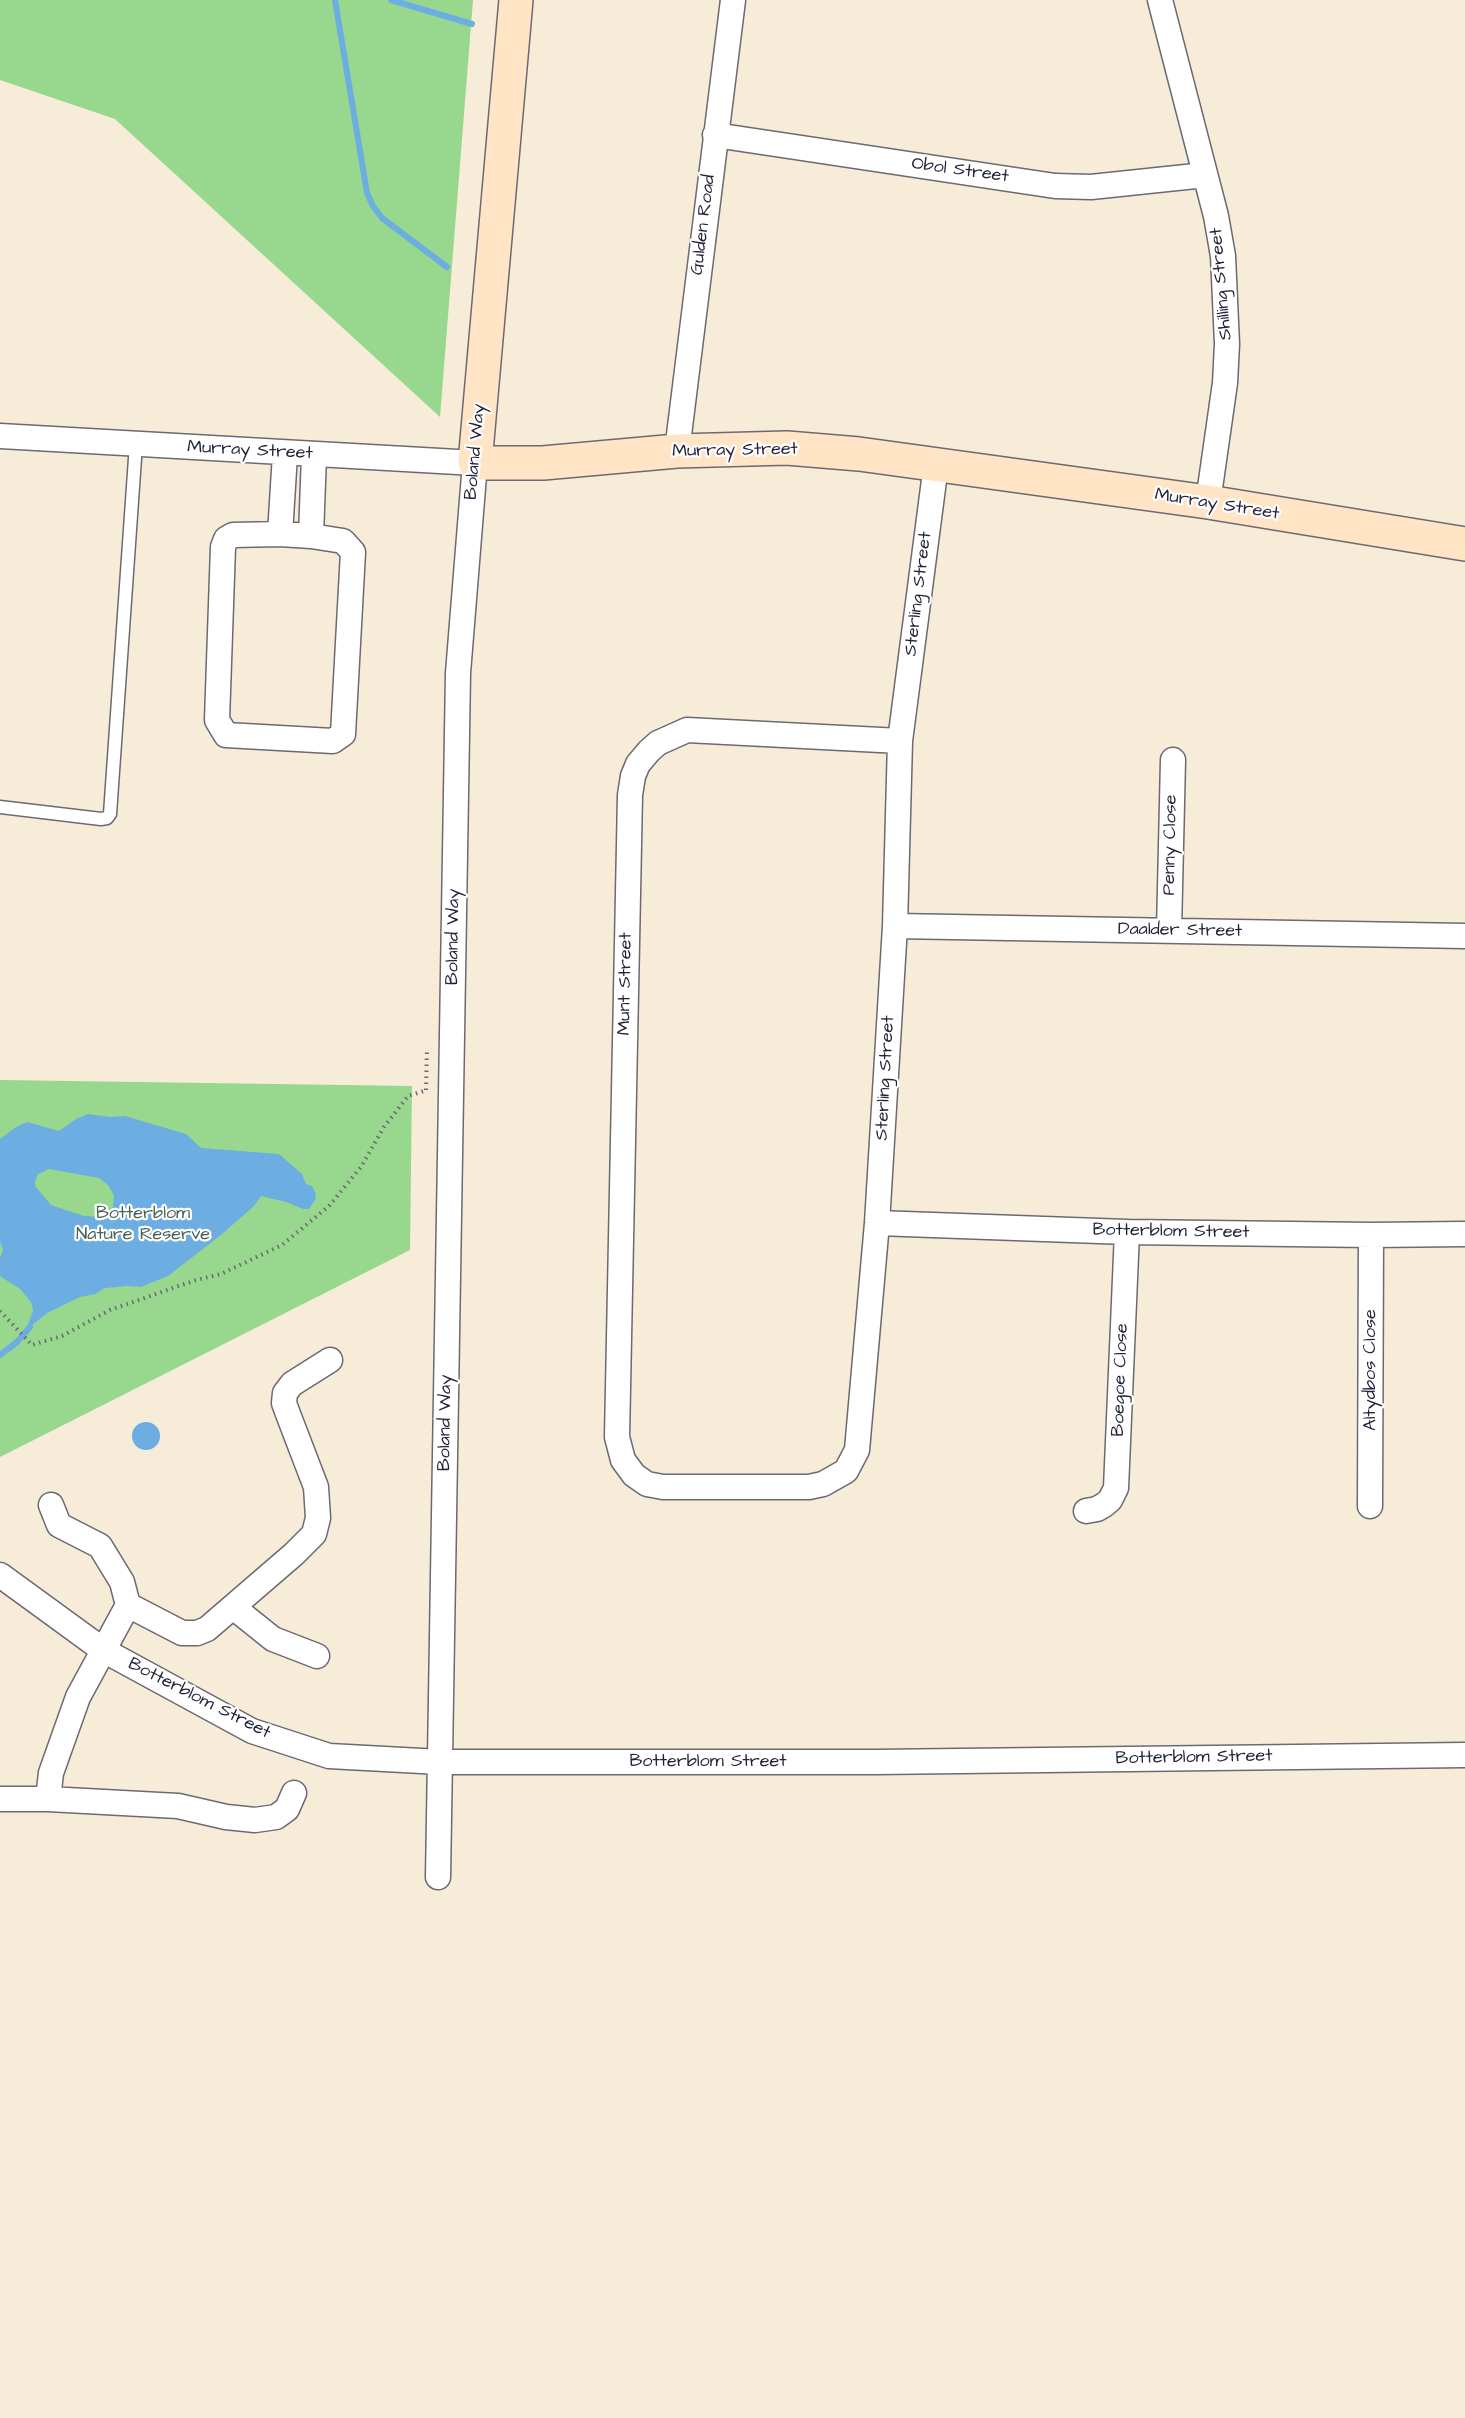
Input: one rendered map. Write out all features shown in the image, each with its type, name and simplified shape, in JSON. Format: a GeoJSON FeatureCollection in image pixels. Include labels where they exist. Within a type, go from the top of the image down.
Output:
{"type":"FeatureCollection","features":[{"type":"Feature","properties":{"kind":"street","name":"Boland Way"},"geometry":{"type":"LineString","coordinates":[[438,1877],[458,673],[516,0]]}},
{"type":"Feature","properties":{"kind":"street","name":"Gulden Road"},"geometry":{"type":"LineString","coordinates":[[677,451],[733,0]]}},
{"type":"Feature","properties":{"kind":"street","name":"Shilling Street"},"geometry":{"type":"LineString","coordinates":[[1160,0],[1206,175],[1223,256],[1227,344],[1226,383],[1208,502]]}},
{"type":"Feature","properties":{"kind":"street","name":"Obol Street"},"geometry":{"type":"LineString","coordinates":[[716,135],[1055,186],[1091,187],[1206,175]]}},
{"type":"Feature","properties":{"kind":"street","name":"Murray Street"},"geometry":{"type":"LineString","coordinates":[[0,436],[475,463],[543,463],[677,451],[787,448],[859,454],[1208,502],[1465,544]]}},
{"type":"Feature","properties":{"kind":"street"},"geometry":{"type":"LineString","coordinates":[[280,534],[285,454]]}},
{"type":"Feature","properties":{"kind":"street"},"geometry":{"type":"LineString","coordinates":[[311,536],[314,455]]}},
{"type":"Feature","properties":{"kind":"street","name":"Sterling Street"},"geometry":{"type":"LineString","coordinates":[[634,1475],[647,1484],[663,1487],[809,1487],[823,1484],[846,1471],[857,1450],[878,1223],[895,926],[900,741],[936,465]]}},
{"type":"Feature","properties":{"kind":"street"},"geometry":{"type":"LineString","coordinates":[[232,535],[311,536],[343,542],[353,552],[343,734],[333,741],[226,735],[217,720],[223,547],[226,539],[232,535]]}},
{"type":"Feature","properties":{"kind":"street","name":"Munt Street"},"geometry":{"type":"LineString","coordinates":[[634,1475],[623,1460],[617,1437],[629,818],[633,776],[638,764],[658,743],[687,730],[900,741]]}},
{"type":"Feature","properties":{"kind":"street","name":"Penny Close"},"geometry":{"type":"LineString","coordinates":[[1169,931],[1173,760]]}},
{"type":"Feature","properties":{"kind":"street","name":"Daalder Street"},"geometry":{"type":"LineString","coordinates":[[895,926],[1465,936]]}},
{"type":"Feature","properties":{"kind":"street","name":"Botterblom Street"},"geometry":{"type":"LineString","coordinates":[[878,1223],[1127,1232],[1465,1234]]}},
{"type":"Feature","properties":{"kind":"street","name":"Boegoe Close"},"geometry":{"type":"LineString","coordinates":[[1086,1511],[1104,1505],[1110,1500],[1116,1488],[1127,1232]]}},
{"type":"Feature","properties":{"kind":"street","name":"Altydbos Close"},"geometry":{"type":"LineString","coordinates":[[1370,1506],[1371,1235]]}},
{"type":"Feature","properties":{"kind":"street"},"geometry":{"type":"LineString","coordinates":[[128,1605],[182,1633],[197,1633],[207,1629],[233,1607],[314,1534],[318,1518],[316,1488],[284,1403],[285,1393],[292,1384],[330,1360]]}},
{"type":"Feature","properties":{"kind":"street"},"geometry":{"type":"LineString","coordinates":[[48,1799],[51,1773],[78,1697],[128,1605],[122,1582],[100,1546],[59,1525],[51,1505]]}},
{"type":"Feature","properties":{"kind":"street","name":"Botterblom Street"},"geometry":{"type":"LineString","coordinates":[[0,1575],[103,1650],[252,1731],[328,1756],[440,1762],[876,1762],[1465,1755]]}},
{"type":"Feature","properties":{"kind":"street"},"geometry":{"type":"LineString","coordinates":[[233,1607],[273,1639],[317,1656]]}},
{"type":"Feature","properties":{"kind":"street"},"geometry":{"type":"LineString","coordinates":[[0,1799],[48,1799],[178,1806],[226,1817],[255,1820],[276,1817],[287,1809],[294,1793]]}},
{"type":"Feature","properties":{"kind":"lane"},"geometry":{"type":"LineString","coordinates":[[0,807],[101,819],[110,814],[136,444]]}},
{"type":"Feature","properties":{"kind":"path"},"geometry":{"type":"LineString","coordinates":[[426,1090],[427,1042]]}},
{"type":"Feature","properties":{"kind":"path"},"geometry":{"type":"LineString","coordinates":[[0,1311],[32,1345],[62,1336],[110,1310],[196,1280],[221,1274],[282,1245],[329,1206],[361,1167],[384,1127],[408,1096],[451,1086]]}},
{"type":"Feature","properties":{"kind":"green space"},"geometry":{"type":"Polygon","coordinates":[[[0,0],[473,0],[440,417],[115,119],[0,80],[0,0]]]}},
{"type":"Feature","properties":{"kind":"green space","name":"Botterblom Nature Reserve"},"geometry":{"type":"Polygon","coordinates":[[[0,1080],[412,1086],[410,1250],[0,1457],[0,1080]]]}},
{"type":"Feature","properties":{"kind":"water"},"geometry":{"type":"Polygon","coordinates":[[[88,1114],[110,1117],[125,1116],[186,1134],[201,1148],[279,1154],[302,1174],[306,1184],[312,1186],[316,1194],[315,1200],[309,1209],[303,1209],[261,1196],[254,1206],[222,1234],[168,1276],[141,1287],[105,1288],[95,1294],[80,1297],[47,1313],[30,1327],[28,1325],[33,1310],[31,1302],[20,1289],[0,1276],[0,1258],[3,1250],[0,1241],[0,1139],[27,1122],[59,1131],[88,1114]],[[49,1169],[38,1174],[35,1186],[51,1205],[84,1216],[101,1217],[113,1207],[114,1195],[108,1185],[99,1178],[49,1169]]]}},
{"type":"Feature","properties":{"kind":"water"},"geometry":{"type":"Polygon","coordinates":[[[146,1422],[156,1426],[160,1436],[156,1446],[146,1450],[136,1446],[132,1436],[136,1426],[146,1422]]]}},
{"type":"Feature","properties":{"kind":"waterway"},"geometry":{"type":"LineString","coordinates":[[335,0],[367,193],[382,218],[447,267]]}},
{"type":"Feature","properties":{"kind":"waterway"},"geometry":{"type":"LineString","coordinates":[[391,0],[472,24]]}},
{"type":"Feature","properties":{"kind":"waterway"},"geometry":{"type":"LineString","coordinates":[[0,1355],[17,1342],[30,1327]]}}]}
